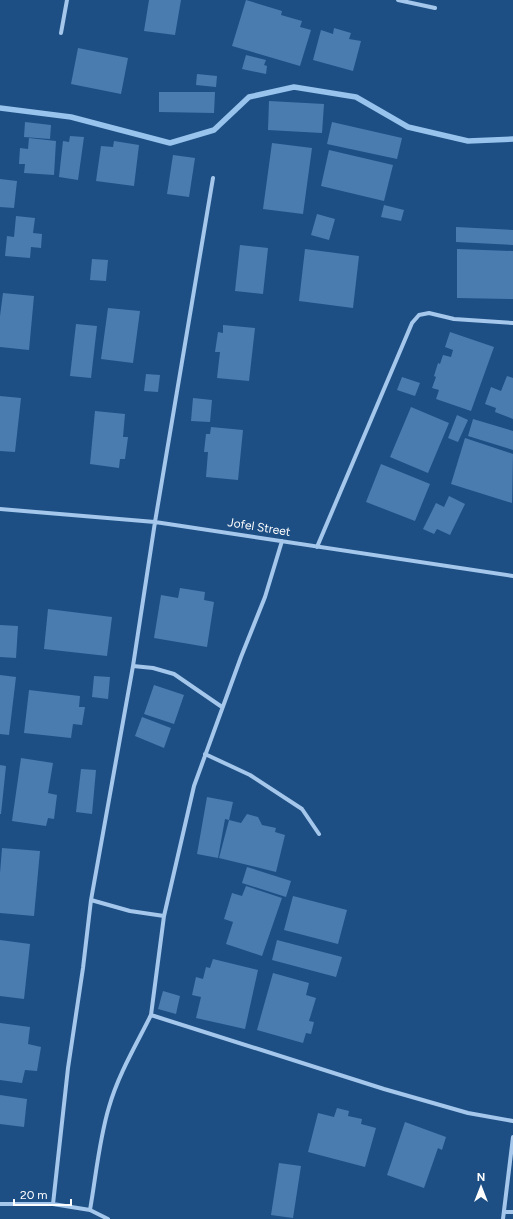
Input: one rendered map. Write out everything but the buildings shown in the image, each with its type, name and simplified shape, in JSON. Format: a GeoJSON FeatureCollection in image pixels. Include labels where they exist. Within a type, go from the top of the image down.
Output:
{"type":"FeatureCollection","features":[{"type":"Feature","properties":{"kind":"street"},"geometry":{"type":"LineString","coordinates":[[61,33],[67,0]]}},
{"type":"Feature","properties":{"kind":"street"},"geometry":{"type":"LineString","coordinates":[[398,0],[435,8]]}},
{"type":"Feature","properties":{"kind":"street"},"geometry":{"type":"LineString","coordinates":[[53,1204],[68,1068],[83,968],[91,900],[134,666],[155,522],[213,178]]}},
{"type":"Feature","properties":{"kind":"street"},"geometry":{"type":"LineString","coordinates":[[317,547],[412,323],[419,315],[429,313],[454,318],[513,323]]}},
{"type":"Feature","properties":{"kind":"street","name":"Jofel Street"},"geometry":{"type":"LineString","coordinates":[[0,508],[155,522],[513,576]]}},
{"type":"Feature","properties":{"kind":"street"},"geometry":{"type":"LineString","coordinates":[[90,1210],[102,1138],[109,1107],[123,1070],[151,1015],[164,916],[194,786],[204,754],[265,597],[282,541]]}},
{"type":"Feature","properties":{"kind":"street"},"geometry":{"type":"LineString","coordinates":[[134,666],[153,668],[174,674],[222,708]]}},
{"type":"Feature","properties":{"kind":"street"},"geometry":{"type":"LineString","coordinates":[[204,754],[250,775],[302,809],[319,834]]}},
{"type":"Feature","properties":{"kind":"street"},"geometry":{"type":"LineString","coordinates":[[91,900],[130,911],[164,916]]}},
{"type":"Feature","properties":{"kind":"street"},"geometry":{"type":"LineString","coordinates":[[151,1015],[384,1089],[468,1113],[513,1122]]}},
{"type":"Feature","properties":{"kind":"street"},"geometry":{"type":"LineString","coordinates":[[503,1219],[513,1137]]}},
{"type":"Feature","properties":{"kind":"street"},"geometry":{"type":"LineString","coordinates":[[0,1204],[53,1204],[90,1210],[108,1219]]}},
{"type":"Feature","properties":{"kind":"street"},"geometry":{"type":"LineString","coordinates":[[504,1212],[513,1212]]}},
{"type":"Feature","properties":{"kind":"waterway"},"geometry":{"type":"LineString","coordinates":[[0,108],[71,117],[170,143],[214,130],[249,97],[294,87],[356,97],[408,127],[468,141],[513,139]]}}]}
